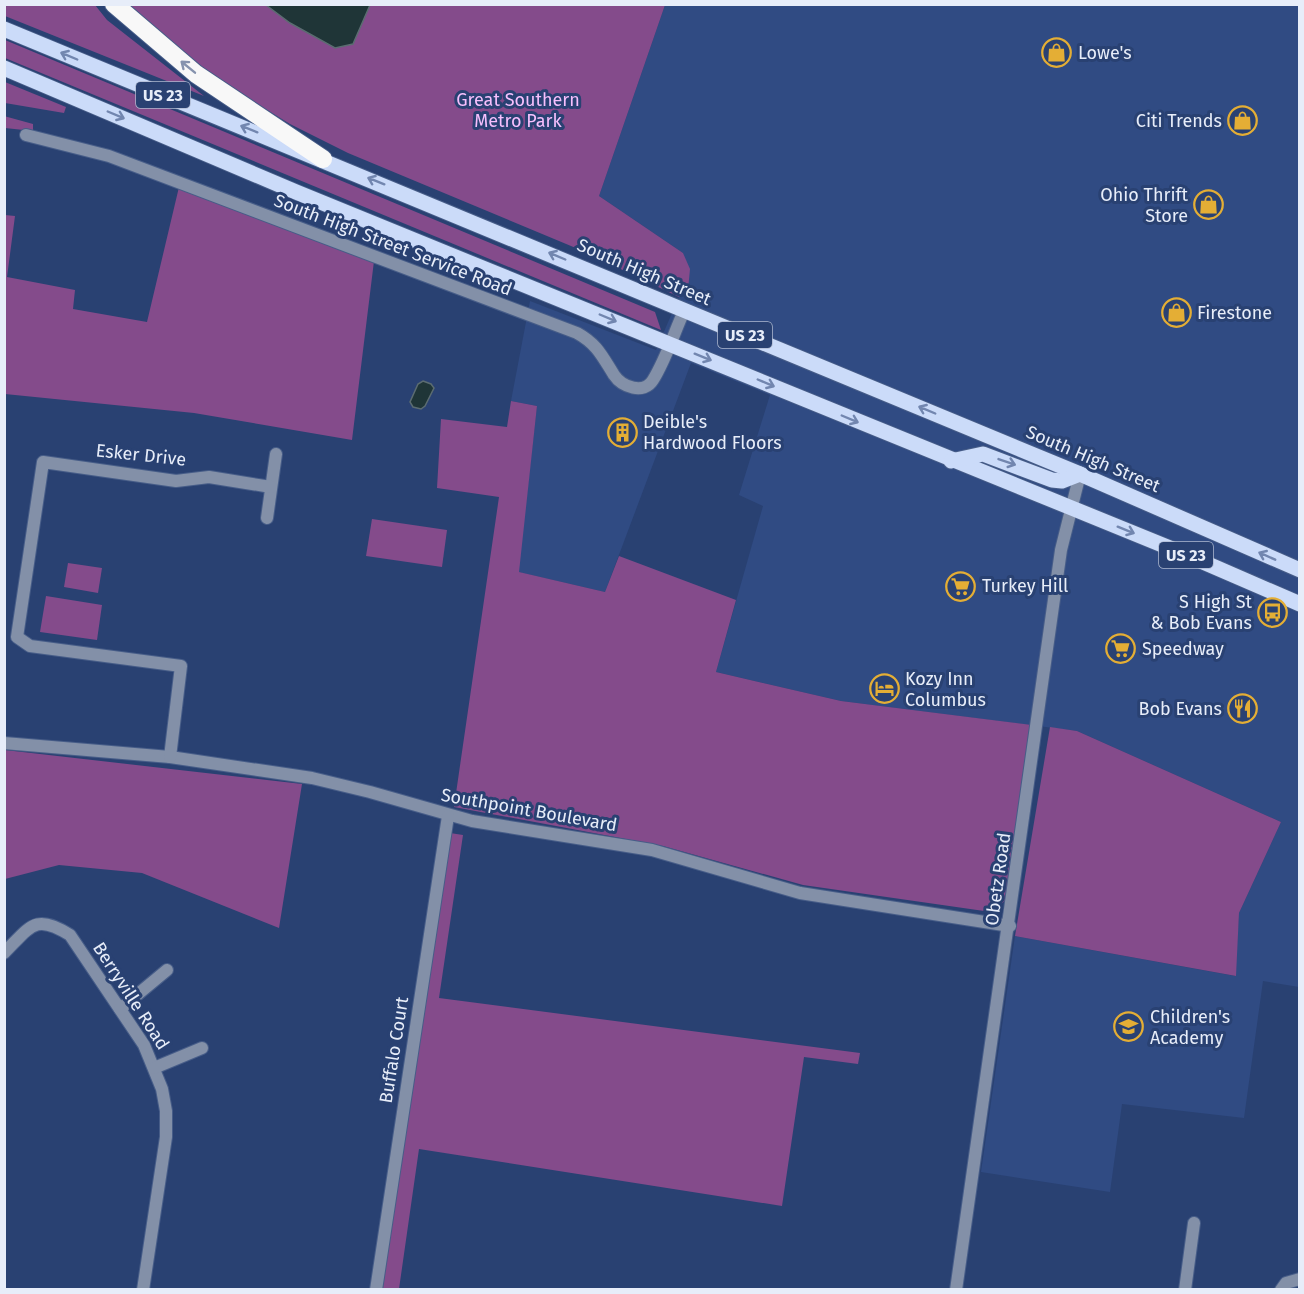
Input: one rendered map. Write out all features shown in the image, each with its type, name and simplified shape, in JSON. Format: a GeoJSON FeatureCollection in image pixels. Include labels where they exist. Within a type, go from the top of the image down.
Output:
{"type":"FeatureCollection","features":[{"type":"Feature","properties":{"kind":"highway"},"geometry":{"type":"LineString","coordinates":[[114,4],[196,74],[323,159]]}},
{"type":"Feature","properties":{"kind":"main road","name":"South High Street"},"geometry":{"type":"LineString","coordinates":[[4,29],[1080,474],[1299,570]]}},
{"type":"Feature","properties":{"kind":"main road","name":"US 23"},"geometry":{"type":"LineString","coordinates":[[4,68],[296,192],[951,461],[1072,508],[1299,604]]}},
{"type":"Feature","properties":{"kind":"main road"},"geometry":{"type":"LineString","coordinates":[[951,461],[983,454],[1052,480],[1062,481],[1080,474]]}},
{"type":"Feature","properties":{"kind":"street","name":"South High Street Service Road"},"geometry":{"type":"LineString","coordinates":[[26,135],[109,156],[577,333],[592,341],[603,354],[614,376],[625,385],[639,388],[652,381],[684,311]]}},
{"type":"Feature","properties":{"kind":"street"},"geometry":{"type":"LineString","coordinates":[[267,518],[276,454]]}},
{"type":"Feature","properties":{"kind":"street","name":"Esker Drive"},"geometry":{"type":"LineString","coordinates":[[170,757],[181,666],[30,646],[21,643],[17,637],[43,462],[176,481],[208,477],[271,487]]}},
{"type":"Feature","properties":{"kind":"street","name":"Obetz Road"},"geometry":{"type":"LineString","coordinates":[[956,1290],[1010,926],[1061,550],[1080,474]]}},
{"type":"Feature","properties":{"kind":"street","name":"Southpoint Boulevard"},"geometry":{"type":"LineString","coordinates":[[4,743],[170,757],[312,778],[370,792],[448,816],[652,850],[800,893],[1010,926]]}},
{"type":"Feature","properties":{"kind":"street","name":"Buffalo Court"},"geometry":{"type":"LineString","coordinates":[[376,1290],[448,816]]}},
{"type":"Feature","properties":{"kind":"street","name":"Berryville Road"},"geometry":{"type":"LineString","coordinates":[[4,953],[24,932],[40,923],[53,924],[70,935],[144,1045],[154,1068],[166,1111],[166,1137],[143,1290]]}},
{"type":"Feature","properties":{"kind":"street"},"geometry":{"type":"LineString","coordinates":[[120,1009],[167,970]]}},
{"type":"Feature","properties":{"kind":"street"},"geometry":{"type":"LineString","coordinates":[[154,1068],[202,1048]]}},
{"type":"Feature","properties":{"kind":"street"},"geometry":{"type":"LineString","coordinates":[[1185,1290],[1194,1223]]}},
{"type":"Feature","properties":{"kind":"street"},"geometry":{"type":"LineString","coordinates":[[1283,1286],[1299,1279]]}},
{"type":"Feature","properties":{"kind":"shaded area"},"geometry":{"type":"Polygon","coordinates":[[[266,5],[370,5],[353,44],[335,48],[290,23],[266,5]]]}},
{"type":"Feature","properties":{"kind":"shaded area"},"geometry":{"type":"Polygon","coordinates":[[[665,5],[1299,5],[1299,987],[1263,981],[1244,1118],[1122,1104],[1110,1192],[981,1172],[1015,936],[1235,976],[1239,913],[1281,822],[1077,731],[841,701],[716,672],[763,506],[739,495],[770,395],[691,363],[605,592],[518,572],[537,406],[511,401],[530,301],[656,350],[679,297],[688,290],[683,253],[599,196],[665,5]]]}},
{"type":"Feature","properties":{"kind":"shaded area"},"geometry":{"type":"Polygon","coordinates":[[[423,381],[434,388],[425,406],[421,409],[413,407],[410,402],[418,384],[423,381]]]}},
{"type":"Feature","properties":{"kind":"green space"},"geometry":{"type":"Polygon","coordinates":[[[4,5],[95,5],[107,20],[204,96],[5,16],[4,5]]]}},
{"type":"Feature","properties":{"kind":"green space","name":"Great Southern Metro Park"},"geometry":{"type":"Polygon","coordinates":[[[122,5],[665,5],[599,196],[683,253],[690,269],[688,290],[679,297],[583,251],[348,153],[290,124],[200,69],[122,5]]]}},
{"type":"Feature","properties":{"kind":"green space"},"geometry":{"type":"Polygon","coordinates":[[[5,40],[655,312],[661,330],[5,58],[5,40]]]}},
{"type":"Feature","properties":{"kind":"green space"},"geometry":{"type":"Polygon","coordinates":[[[5,82],[66,107],[64,113],[5,103],[5,82]]]}},
{"type":"Feature","properties":{"kind":"green space"},"geometry":{"type":"Polygon","coordinates":[[[4,116],[33,124],[33,131],[5,128],[4,116]]]}},
{"type":"Feature","properties":{"kind":"green space"},"geometry":{"type":"Polygon","coordinates":[[[179,187],[374,261],[352,440],[194,413],[5,394],[5,215],[15,216],[7,277],[75,290],[73,309],[147,322],[179,187]]]}},
{"type":"Feature","properties":{"kind":"green space"},"geometry":{"type":"Polygon","coordinates":[[[511,401],[537,406],[519,572],[605,592],[619,556],[736,600],[716,672],[841,701],[1032,725],[1006,900],[991,912],[803,885],[663,846],[454,807],[499,497],[437,488],[441,419],[507,427],[511,401]]]}},
{"type":"Feature","properties":{"kind":"green space"},"geometry":{"type":"Polygon","coordinates":[[[372,519],[447,530],[442,567],[366,556],[372,519]]]}},
{"type":"Feature","properties":{"kind":"green space"},"geometry":{"type":"Polygon","coordinates":[[[68,563],[102,568],[98,593],[64,587],[68,563]]]}},
{"type":"Feature","properties":{"kind":"green space"},"geometry":{"type":"Polygon","coordinates":[[[46,596],[102,605],[97,640],[40,632],[46,596]]]}},
{"type":"Feature","properties":{"kind":"green space"},"geometry":{"type":"Polygon","coordinates":[[[1050,727],[1077,731],[1281,822],[1239,913],[1236,976],[1015,936],[1050,727]]]}},
{"type":"Feature","properties":{"kind":"green space"},"geometry":{"type":"Polygon","coordinates":[[[5,750],[302,784],[279,928],[142,873],[59,865],[5,879],[5,750]]]}},
{"type":"Feature","properties":{"kind":"green space"},"geometry":{"type":"Polygon","coordinates":[[[450,833],[463,835],[439,998],[860,1053],[858,1064],[804,1057],[782,1206],[419,1149],[399,1289],[382,1290],[450,833]]]}},
{"type":"Feature","properties":{"kind":"place","name":"Lowe's"},"geometry":{"type":"Point","coordinates":[1057,53]}},
{"type":"Feature","properties":{"kind":"place","name":"Citi Trends"},"geometry":{"type":"Point","coordinates":[1243,121]}},
{"type":"Feature","properties":{"kind":"place","name":"Ohio Thrift Store"},"geometry":{"type":"Point","coordinates":[1209,205]}},
{"type":"Feature","properties":{"kind":"place","name":"Firestone"},"geometry":{"type":"Point","coordinates":[1176,313]}},
{"type":"Feature","properties":{"kind":"place","name":"Deible's Hardwood Floors"},"geometry":{"type":"Point","coordinates":[622,432]}},
{"type":"Feature","properties":{"kind":"place","name":"Turkey Hill"},"geometry":{"type":"Point","coordinates":[961,586]}},
{"type":"Feature","properties":{"kind":"place","name":"S High St & Bob Evans"},"geometry":{"type":"Point","coordinates":[1273,612]}},
{"type":"Feature","properties":{"kind":"place","name":"Speedway"},"geometry":{"type":"Point","coordinates":[1121,649]}},
{"type":"Feature","properties":{"kind":"place","name":"Kozy Inn Columbus"},"geometry":{"type":"Point","coordinates":[884,689]}},
{"type":"Feature","properties":{"kind":"place","name":"Bob Evans"},"geometry":{"type":"Point","coordinates":[1243,709]}},
{"type":"Feature","properties":{"kind":"place","name":"Children's Academy"},"geometry":{"type":"Point","coordinates":[1129,1027]}}]}
